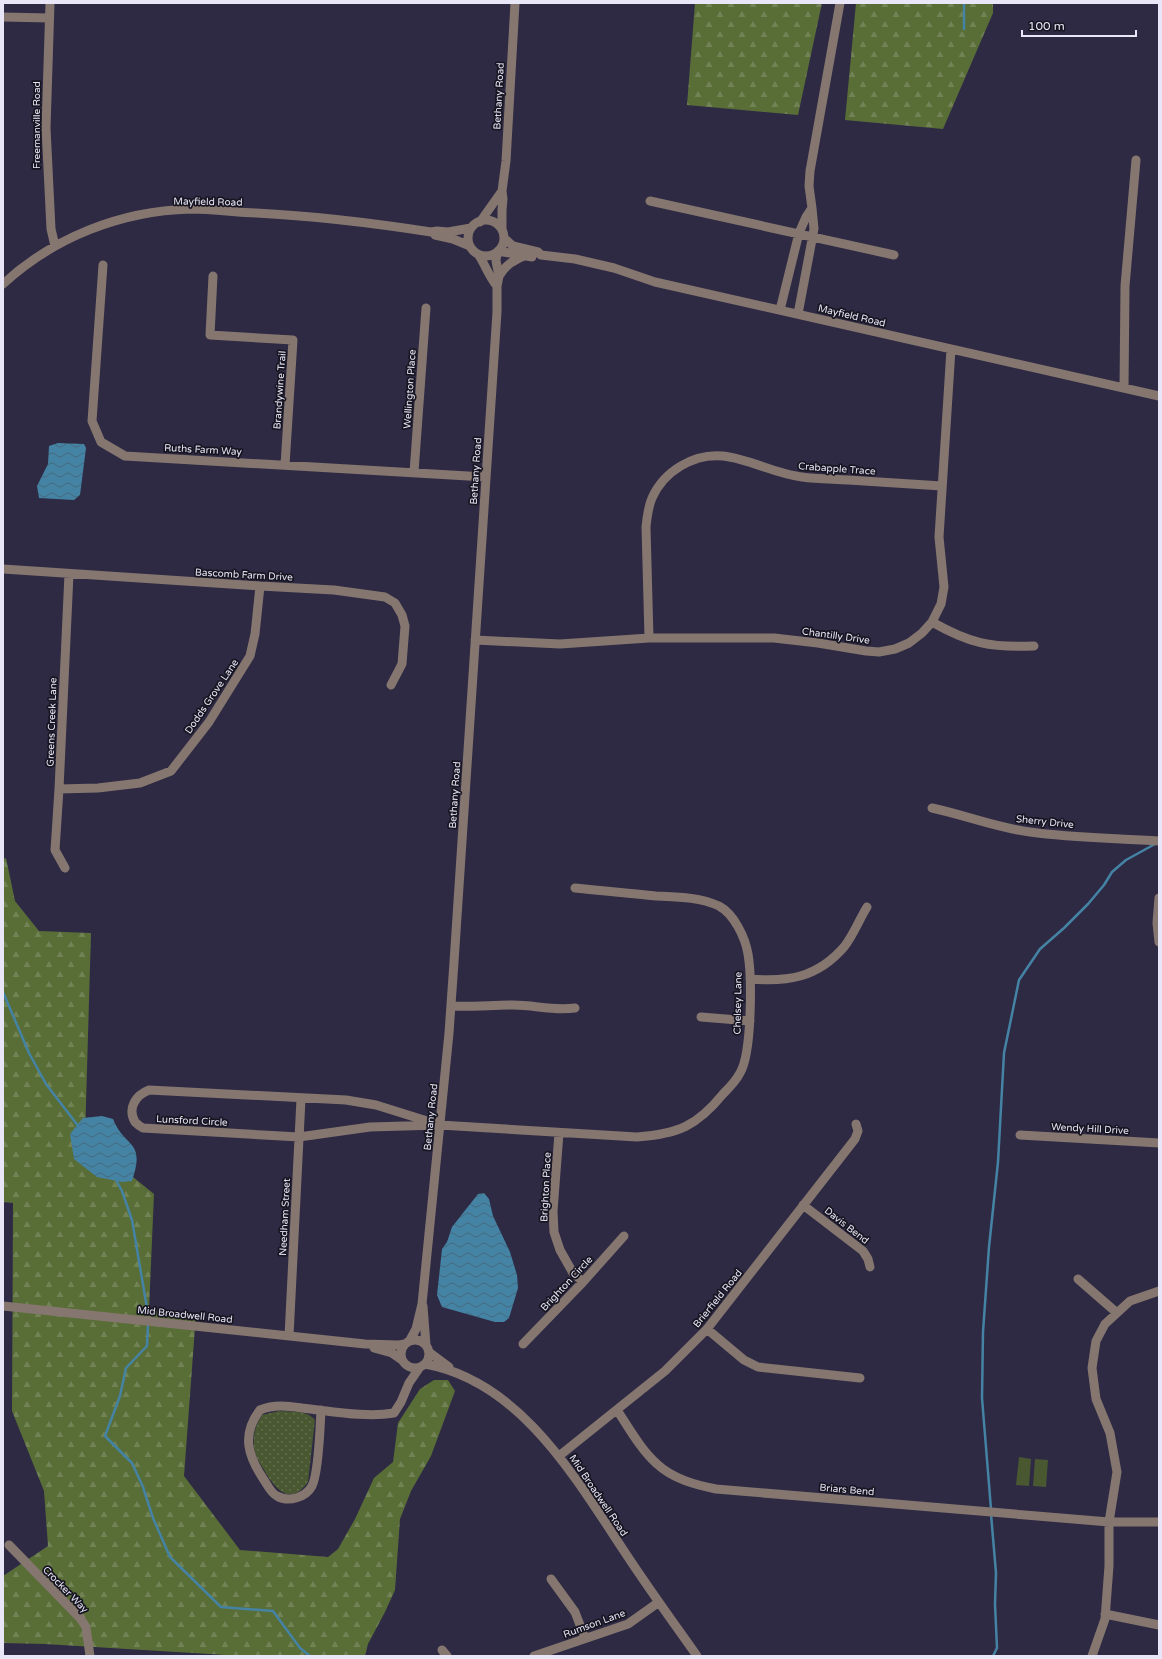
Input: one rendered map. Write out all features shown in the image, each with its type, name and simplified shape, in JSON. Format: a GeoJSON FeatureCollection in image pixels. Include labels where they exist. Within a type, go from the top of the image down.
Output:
{"type":"FeatureCollection","features":[{"type":"Feature","properties":{"kind":"street","name":"Freemanville Road"},"geometry":{"type":"LineString","coordinates":[[50,3],[46,128],[47,173],[51,228],[55,246]]}},
{"type":"Feature","properties":{"kind":"street","name":"Bethany Road"},"geometry":{"type":"LineString","coordinates":[[503,234],[502,191],[506,161],[515,3]]}},
{"type":"Feature","properties":{"kind":"street"},"geometry":{"type":"LineString","coordinates":[[798,314],[814,229],[809,186],[810,171],[840,3]]}},
{"type":"Feature","properties":{"kind":"street"},"geometry":{"type":"LineString","coordinates":[[3,17],[49,18]]}},
{"type":"Feature","properties":{"kind":"street"},"geometry":{"type":"LineString","coordinates":[[1124,388],[1125,286],[1136,160]]}},
{"type":"Feature","properties":{"kind":"street","name":"Bethany Road"},"geometry":{"type":"LineString","coordinates":[[480,222],[502,191]]}},
{"type":"Feature","properties":{"kind":"street"},"geometry":{"type":"LineString","coordinates":[[650,201],[894,255]]}},
{"type":"Feature","properties":{"kind":"street"},"geometry":{"type":"LineString","coordinates":[[780,310],[799,233],[812,208]]}},
{"type":"Feature","properties":{"kind":"street","name":"Mayfield Road"},"geometry":{"type":"LineString","coordinates":[[3,284],[32,261],[55,246],[86,230],[121,219],[157,212],[191,209],[296,215],[356,221],[431,232],[448,232],[471,228]]}},
{"type":"Feature","properties":{"kind":"street"},"geometry":{"type":"LineString","coordinates":[[478,254],[487,256],[498,252],[502,246],[503,234],[494,222],[480,222],[471,228],[468,237],[470,246],[478,254],[491,279],[497,286]]}},
{"type":"Feature","properties":{"kind":"street","name":"Mayfield Road"},"geometry":{"type":"LineString","coordinates":[[431,232],[436,236],[453,239],[470,246]]}},
{"type":"Feature","properties":{"kind":"street","name":"Mayfield Road"},"geometry":{"type":"LineString","coordinates":[[503,234],[513,246],[538,252],[541,255]]}},
{"type":"Feature","properties":{"kind":"street","name":"Bethany Road"},"geometry":{"type":"LineString","coordinates":[[407,1342],[416,1329],[422,1304],[451,1006],[497,312],[497,286],[499,276],[496,261],[498,252]]}},
{"type":"Feature","properties":{"kind":"street","name":"Mayfield Road"},"geometry":{"type":"LineString","coordinates":[[498,252],[525,256],[538,257],[541,255],[575,259],[614,268],[655,282],[1159,396]]}},
{"type":"Feature","properties":{"kind":"street"},"geometry":{"type":"LineString","coordinates":[[499,276],[511,261],[525,256]]}},
{"type":"Feature","properties":{"kind":"street","name":"Ruths Farm Way"},"geometry":{"type":"LineString","coordinates":[[103,265],[92,421],[102,442],[125,456],[485,477]]}},
{"type":"Feature","properties":{"kind":"street","name":"Brandywine Trail"},"geometry":{"type":"LineString","coordinates":[[213,276],[210,335],[293,340],[285,465]]}},
{"type":"Feature","properties":{"kind":"street","name":"Wellington Place"},"geometry":{"type":"LineString","coordinates":[[414,472],[426,308]]}},
{"type":"Feature","properties":{"kind":"street","name":"Chantilly Drive"},"geometry":{"type":"LineString","coordinates":[[475,640],[560,644],[649,638],[774,638],[879,652],[894,649],[909,643],[922,633],[932,622],[941,604],[944,587],[939,537],[951,349]]}},
{"type":"Feature","properties":{"kind":"street","name":"Crabapple Trace"},"geometry":{"type":"LineString","coordinates":[[649,638],[646,527],[647,512],[652,497],[660,484],[671,472],[684,463],[703,457],[722,456],[736,458],[777,472],[803,477],[942,486]]}},
{"type":"Feature","properties":{"kind":"street","name":"Bascomb Farm Drive"},"geometry":{"type":"LineString","coordinates":[[3,569],[342,590],[385,597],[395,603],[402,615],[405,626],[402,664],[391,685]]}},
{"type":"Feature","properties":{"kind":"street","name":"Greens Creek Lane"},"geometry":{"type":"LineString","coordinates":[[65,868],[55,850],[68,574]]}},
{"type":"Feature","properties":{"kind":"street","name":"Dodds Grove Lane"},"geometry":{"type":"LineString","coordinates":[[59,789],[98,788],[140,783],[171,771],[209,722],[250,656],[255,634],[260,586]]}},
{"type":"Feature","properties":{"kind":"street"},"geometry":{"type":"LineString","coordinates":[[932,622],[954,634],[980,643],[1006,647],[1034,646]]}},
{"type":"Feature","properties":{"kind":"street","name":"Sherry Drive"},"geometry":{"type":"LineString","coordinates":[[932,808],[964,815],[1002,827],[1029,832],[1159,841]]}},
{"type":"Feature","properties":{"kind":"street","name":"Chelsey Lane"},"geometry":{"type":"LineString","coordinates":[[440,1125],[626,1137],[649,1136],[675,1131],[696,1122],[713,1106],[740,1073],[746,1059],[750,1022],[750,979],[748,954],[742,935],[729,914],[719,906],[691,897],[575,888]]}},
{"type":"Feature","properties":{"kind":"street"},"geometry":{"type":"LineString","coordinates":[[1159,898],[1159,942]]}},
{"type":"Feature","properties":{"kind":"street"},"geometry":{"type":"LineString","coordinates":[[750,979],[782,981],[804,976],[819,968],[845,946],[866,907]]}},
{"type":"Feature","properties":{"kind":"street"},"geometry":{"type":"LineString","coordinates":[[451,1006],[473,1008],[513,1005],[558,1010],[575,1008]]}},
{"type":"Feature","properties":{"kind":"street"},"geometry":{"type":"LineString","coordinates":[[701,1017],[750,1022]]}},
{"type":"Feature","properties":{"kind":"street","name":"Lunsford Circle"},"geometry":{"type":"LineString","coordinates":[[149,1090],[301,1099],[346,1100],[376,1105],[440,1125],[370,1127],[299,1137],[143,1128],[135,1122],[132,1113],[133,1103],[141,1093],[149,1090]]}},
{"type":"Feature","properties":{"kind":"street","name":"Needham Street"},"geometry":{"type":"LineString","coordinates":[[289,1336],[301,1099]]}},
{"type":"Feature","properties":{"kind":"street","name":"Brierfield Road"},"geometry":{"type":"LineString","coordinates":[[559,1456],[665,1371],[707,1329],[855,1138],[858,1131],[856,1124]]}},
{"type":"Feature","properties":{"kind":"street","name":"Brighton Place"},"geometry":{"type":"LineString","coordinates":[[559,1133],[554,1232],[560,1250],[573,1273],[583,1282]]}},
{"type":"Feature","properties":{"kind":"street","name":"Wendy Hill Drive"},"geometry":{"type":"LineString","coordinates":[[1020,1135],[1159,1143]]}},
{"type":"Feature","properties":{"kind":"street","name":"Davis Bend"},"geometry":{"type":"LineString","coordinates":[[803,1205],[863,1251],[868,1259],[870,1267]]}},
{"type":"Feature","properties":{"kind":"street","name":"Brighton Circle"},"geometry":{"type":"LineString","coordinates":[[523,1344],[583,1282],[624,1236]]}},
{"type":"Feature","properties":{"kind":"street"},"geometry":{"type":"LineString","coordinates":[[1078,1279],[1117,1313]]}},
{"type":"Feature","properties":{"kind":"street"},"geometry":{"type":"LineString","coordinates":[[1092,1656],[1105,1614],[1109,1566],[1109,1522],[1117,1472],[1110,1433],[1096,1399],[1092,1368],[1096,1341],[1105,1324],[1130,1301],[1159,1291]]}},
{"type":"Feature","properties":{"kind":"street","name":"Bethany Road"},"geometry":{"type":"LineString","coordinates":[[422,1304],[428,1349]]}},
{"type":"Feature","properties":{"kind":"street","name":"Mid Broadwell Road"},"geometry":{"type":"LineString","coordinates":[[3,1306],[366,1344],[399,1345],[407,1342]]}},
{"type":"Feature","properties":{"kind":"street"},"geometry":{"type":"LineString","coordinates":[[707,1329],[744,1360],[758,1367],[860,1378]]}},
{"type":"Feature","properties":{"kind":"street"},"geometry":{"type":"LineString","coordinates":[[321,1410],[316,1471],[312,1486],[306,1494],[292,1499],[284,1499],[277,1496],[267,1484],[250,1455],[249,1441],[252,1423],[260,1410],[275,1405],[380,1416],[394,1413],[401,1402],[408,1383],[428,1360],[428,1349],[420,1340],[407,1342],[401,1350],[408,1383]]}},
{"type":"Feature","properties":{"kind":"street","name":"Mid Broadwell Road"},"geometry":{"type":"LineString","coordinates":[[366,1344],[392,1353],[404,1362]]}},
{"type":"Feature","properties":{"kind":"street","name":"Mid Broadwell Road"},"geometry":{"type":"LineString","coordinates":[[428,1349],[457,1372],[478,1383],[524,1417],[559,1456],[658,1602],[697,1656]]}},
{"type":"Feature","properties":{"kind":"street"},"geometry":{"type":"LineString","coordinates":[[404,1362],[412,1368],[422,1366]]}},
{"type":"Feature","properties":{"kind":"street","name":"Mid Broadwell Road"},"geometry":{"type":"LineString","coordinates":[[422,1366],[457,1372]]}},
{"type":"Feature","properties":{"kind":"street","name":"Briars Bend"},"geometry":{"type":"LineString","coordinates":[[617,1410],[647,1453],[658,1465],[678,1478],[699,1486],[716,1489],[1109,1522],[1159,1522]]}},
{"type":"Feature","properties":{"kind":"street","name":"Crocker Way"},"geometry":{"type":"LineString","coordinates":[[9,1545],[80,1618],[86,1627],[90,1656]]}},
{"type":"Feature","properties":{"kind":"street"},"geometry":{"type":"LineString","coordinates":[[551,1579],[575,1612],[585,1638]]}},
{"type":"Feature","properties":{"kind":"street","name":"Rumson Lane"},"geometry":{"type":"LineString","coordinates":[[534,1656],[628,1624],[658,1602]]}},
{"type":"Feature","properties":{"kind":"street"},"geometry":{"type":"LineString","coordinates":[[1105,1614],[1159,1625]]}},
{"type":"Feature","properties":{"kind":"green space"},"geometry":{"type":"Polygon","coordinates":[[[695,3],[822,3],[798,115],[687,105],[695,3]]]}},
{"type":"Feature","properties":{"kind":"green space"},"geometry":{"type":"Polygon","coordinates":[[[856,3],[993,3],[993,13],[943,129],[845,120],[856,3]]]}},
{"type":"Feature","properties":{"kind":"green space"},"geometry":{"type":"Polygon","coordinates":[[[6,858],[15,901],[39,931],[91,933],[85,1138],[154,1194],[149,1310],[196,1314],[184,1476],[240,1550],[328,1557],[338,1549],[355,1519],[374,1478],[393,1462],[398,1423],[420,1389],[434,1380],[448,1380],[455,1391],[431,1456],[411,1491],[400,1519],[395,1590],[368,1644],[365,1656],[242,1656],[45,1644],[3,1643],[3,1576],[48,1546],[44,1491],[12,1411],[13,1203],[3,1202],[3,859],[6,858]]]}},
{"type":"Feature","properties":{"kind":"green space"},"geometry":{"type":"Polygon","coordinates":[[[279,1411],[304,1413],[315,1420],[308,1482],[295,1493],[289,1494],[278,1489],[268,1477],[254,1448],[255,1431],[262,1415],[279,1411]]]}},
{"type":"Feature","properties":{"kind":"green space"},"geometry":{"type":"Polygon","coordinates":[[[1019,1457],[1031,1459],[1029,1486],[1016,1485],[1019,1457]]]}},
{"type":"Feature","properties":{"kind":"green space"},"geometry":{"type":"Polygon","coordinates":[[[1035,1459],[1048,1460],[1046,1487],[1033,1486],[1035,1459]]]}},
{"type":"Feature","properties":{"kind":"water"},"geometry":{"type":"Polygon","coordinates":[[[58,443],[84,444],[86,448],[80,495],[74,500],[39,498],[37,486],[48,464],[49,446],[58,443]]]}},
{"type":"Feature","properties":{"kind":"water"},"geometry":{"type":"Polygon","coordinates":[[[102,1116],[113,1119],[118,1129],[135,1151],[137,1158],[136,1168],[132,1181],[122,1182],[97,1177],[74,1159],[70,1134],[83,1118],[102,1116]]]}},
{"type":"Feature","properties":{"kind":"water"},"geometry":{"type":"Polygon","coordinates":[[[484,1193],[489,1199],[493,1216],[510,1252],[517,1275],[518,1288],[509,1318],[504,1322],[495,1322],[442,1307],[437,1295],[442,1249],[447,1242],[452,1227],[478,1194],[484,1193]]]}},
{"type":"Feature","properties":{"kind":"waterway"},"geometry":{"type":"LineString","coordinates":[[964,3],[964,29]]}},
{"type":"Feature","properties":{"kind":"waterway"},"geometry":{"type":"LineString","coordinates":[[991,1509],[982,1398],[983,1332],[989,1247],[998,1162],[1004,1053],[1019,980],[1040,949],[1088,904],[1104,885],[1112,872],[1126,860],[1155,844]]}},
{"type":"Feature","properties":{"kind":"waterway"},"geometry":{"type":"LineString","coordinates":[[3,992],[29,1053],[46,1084],[79,1127]]}},
{"type":"Feature","properties":{"kind":"waterway"},"geometry":{"type":"LineString","coordinates":[[115,1178],[122,1191],[132,1220],[148,1314]]}},
{"type":"Feature","properties":{"kind":"waterway"},"geometry":{"type":"LineString","coordinates":[[148,1324],[147,1346],[126,1368],[120,1396],[105,1436],[132,1463],[143,1487],[153,1518],[170,1557],[221,1607],[273,1611],[300,1648],[310,1656]]}},
{"type":"Feature","properties":{"kind":"waterway"},"geometry":{"type":"LineString","coordinates":[[991,1514],[996,1573],[995,1604],[997,1648],[993,1656]]}}]}
